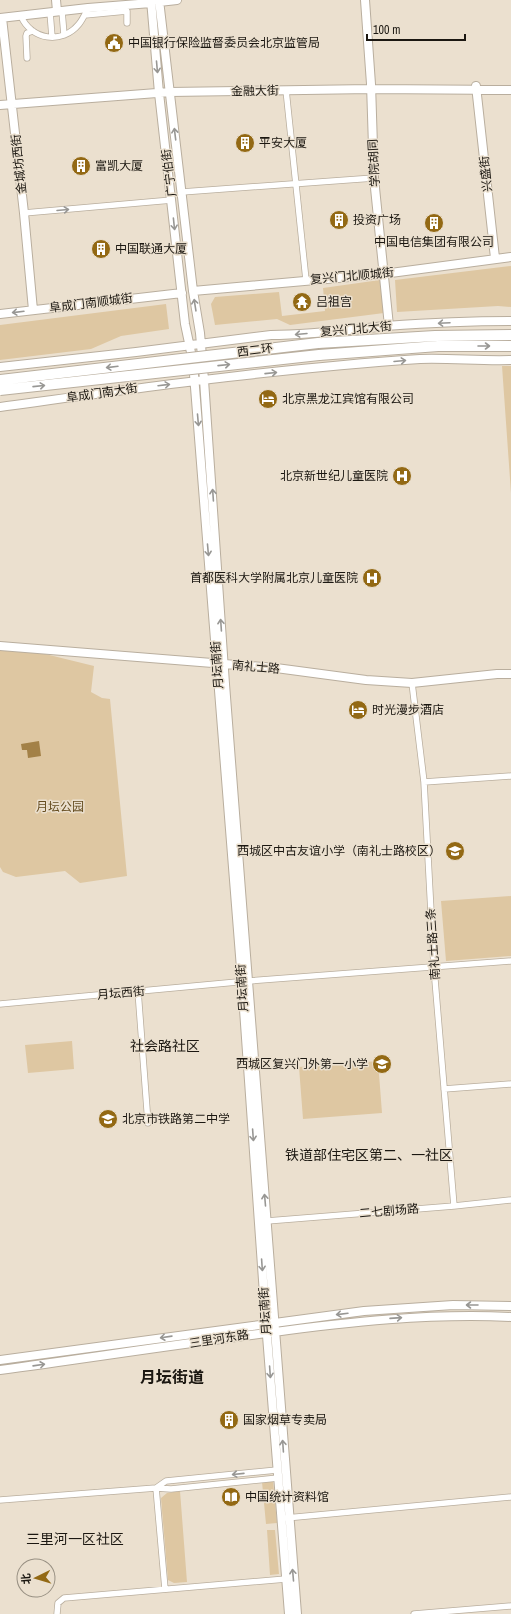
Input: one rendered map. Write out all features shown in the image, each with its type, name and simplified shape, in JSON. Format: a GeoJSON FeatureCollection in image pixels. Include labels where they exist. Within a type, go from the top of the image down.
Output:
{"type":"FeatureCollection","features":[{"type":"Feature","properties":{"kind":"highway","name":"西二环"},"geometry":{"type":"LineString","coordinates":[[0,380],[318,343],[435,336],[511,335]]}},
{"type":"Feature","properties":{"kind":"highway","name":"西二环"},"geometry":{"type":"LineString","coordinates":[[0,390],[319,355],[438,346],[511,346]]}},
{"type":"Feature","properties":{"kind":"main road"},"geometry":{"type":"LineString","coordinates":[[56,0],[56,11]]}},
{"type":"Feature","properties":{"kind":"main road"},"geometry":{"type":"LineString","coordinates":[[1,18],[56,11],[86,12],[155,1],[177,0]]}},
{"type":"Feature","properties":{"kind":"main road","name":"学院胡同"},"geometry":{"type":"LineString","coordinates":[[365,0],[371,87],[374,178],[389,326]]}},
{"type":"Feature","properties":{"kind":"main road","name":"广宁伯街"},"geometry":{"type":"LineString","coordinates":[[155,1],[170,90],[193,291],[201,343],[202,362]]}},
{"type":"Feature","properties":{"kind":"main road","name":"广宁伯街"},"geometry":{"type":"LineString","coordinates":[[155,1],[159,91],[185,324],[193,362]]}},
{"type":"Feature","properties":{"kind":"main road","name":"金城坊西街"},"geometry":{"type":"LineString","coordinates":[[1,18],[12,102],[33,310]]}},
{"type":"Feature","properties":{"kind":"main road"},"geometry":{"type":"LineString","coordinates":[[476,88],[511,85]]}},
{"type":"Feature","properties":{"kind":"main road","name":"金融大街"},"geometry":{"type":"LineString","coordinates":[[170,90],[286,90],[371,87]]}},
{"type":"Feature","properties":{"kind":"main road","name":"金融大街"},"geometry":{"type":"LineString","coordinates":[[170,90],[371,87],[476,88],[511,90]]}},
{"type":"Feature","properties":{"kind":"main road","name":"兴盛街"},"geometry":{"type":"LineString","coordinates":[[476,88],[495,258]]}},
{"type":"Feature","properties":{"kind":"main road"},"geometry":{"type":"LineString","coordinates":[[0,105],[12,102],[170,90]]}},
{"type":"Feature","properties":{"kind":"main road","name":"复兴门北顺城街"},"geometry":{"type":"LineString","coordinates":[[193,291],[383,274],[511,257]]}},
{"type":"Feature","properties":{"kind":"main road","name":"阜成门南顺城街"},"geometry":{"type":"LineString","coordinates":[[0,314],[182,292]]}},
{"type":"Feature","properties":{"kind":"main road"},"geometry":{"type":"LineString","coordinates":[[465,322],[511,317]]}},
{"type":"Feature","properties":{"kind":"main road","name":"复兴门北大街"},"geometry":{"type":"LineString","coordinates":[[190,346],[201,343],[271,335],[293,335],[389,326],[511,321]]}},
{"type":"Feature","properties":{"kind":"main road"},"geometry":{"type":"LineString","coordinates":[[0,367],[190,346]]}},
{"type":"Feature","properties":{"kind":"main road"},"geometry":{"type":"LineString","coordinates":[[136,352],[139,388]]}},
{"type":"Feature","properties":{"kind":"main road"},"geometry":{"type":"LineString","coordinates":[[204,380],[421,359],[488,361],[511,360]]}},
{"type":"Feature","properties":{"kind":"main road"},"geometry":{"type":"LineString","coordinates":[[488,361],[500,364],[511,364]]}},
{"type":"Feature","properties":{"kind":"main road","name":"月坛南街"},"geometry":{"type":"LineString","coordinates":[[193,362],[220,664],[270,1323]]}},
{"type":"Feature","properties":{"kind":"main road"},"geometry":{"type":"LineString","coordinates":[[137,370],[202,362]]}},
{"type":"Feature","properties":{"kind":"main road","name":"月坛南街"},"geometry":{"type":"LineString","coordinates":[[202,362],[220,664]]}},
{"type":"Feature","properties":{"kind":"main road","name":"阜成门南大街"},"geometry":{"type":"LineString","coordinates":[[0,407],[204,380]]}},
{"type":"Feature","properties":{"kind":"main road","name":"南礼士路"},"geometry":{"type":"LineString","coordinates":[[0,646],[276,668],[366,680],[412,683],[497,674],[511,674]]}},
{"type":"Feature","properties":{"kind":"main road","name":"月坛南街"},"geometry":{"type":"LineString","coordinates":[[245,981],[267,1222],[270,1332],[277,1474],[285,1518],[286,1579],[289,1614]]}},
{"type":"Feature","properties":{"kind":"main road","name":"三里河东路"},"geometry":{"type":"LineString","coordinates":[[0,1360],[364,1311],[428,1306],[511,1306]]}},
{"type":"Feature","properties":{"kind":"main road","name":"三里河东路"},"geometry":{"type":"LineString","coordinates":[[0,1370],[364,1320],[432,1316],[511,1317]]}},
{"type":"Feature","properties":{"kind":"main road","name":"月坛南街"},"geometry":{"type":"LineString","coordinates":[[270,1332],[285,1518],[297,1614]]}},
{"type":"Feature","properties":{"kind":"street"},"geometry":{"type":"LineString","coordinates":[[56,11],[64,35]]}},
{"type":"Feature","properties":{"kind":"street"},"geometry":{"type":"LineString","coordinates":[[52,37],[56,11]]}},
{"type":"Feature","properties":{"kind":"street"},"geometry":{"type":"LineString","coordinates":[[21,16],[24,24],[40,36],[52,37],[64,35],[78,25],[86,12],[127,11],[127,23]]}},
{"type":"Feature","properties":{"kind":"street"},"geometry":{"type":"LineString","coordinates":[[27,58],[26,36],[27,33],[33,31]]}},
{"type":"Feature","properties":{"kind":"street"},"geometry":{"type":"LineString","coordinates":[[286,90],[306,280]]}},
{"type":"Feature","properties":{"kind":"street"},"geometry":{"type":"LineString","coordinates":[[182,192],[296,185],[374,178]]}},
{"type":"Feature","properties":{"kind":"street"},"geometry":{"type":"LineString","coordinates":[[24,214],[172,200]]}},
{"type":"Feature","properties":{"kind":"street","name":"南礼士路三条"},"geometry":{"type":"LineString","coordinates":[[412,683],[424,782],[434,968],[454,1206]]}},
{"type":"Feature","properties":{"kind":"street"},"geometry":{"type":"LineString","coordinates":[[424,782],[511,776]]}},
{"type":"Feature","properties":{"kind":"street","name":"月坛西街"},"geometry":{"type":"LineString","coordinates":[[0,1004],[245,981],[434,968],[511,961]]}},
{"type":"Feature","properties":{"kind":"street"},"geometry":{"type":"LineString","coordinates":[[138,991],[148,1123]]}},
{"type":"Feature","properties":{"kind":"street"},"geometry":{"type":"LineString","coordinates":[[444,1089],[511,1084]]}},
{"type":"Feature","properties":{"kind":"street","name":"二七剧场路"},"geometry":{"type":"LineString","coordinates":[[267,1222],[511,1200]]}},
{"type":"Feature","properties":{"kind":"street"},"geometry":{"type":"LineString","coordinates":[[0,1500],[156,1488],[166,1482],[277,1474]]}},
{"type":"Feature","properties":{"kind":"street"},"geometry":{"type":"LineString","coordinates":[[156,1488],[165,1589]]}},
{"type":"Feature","properties":{"kind":"street"},"geometry":{"type":"LineString","coordinates":[[285,1518],[511,1497]]}},
{"type":"Feature","properties":{"kind":"street"},"geometry":{"type":"LineString","coordinates":[[57,1614],[58,1603],[64,1598],[286,1579]]}},
{"type":"Feature","properties":{"kind":"street"},"geometry":{"type":"LineString","coordinates":[[414,1614],[511,1606]]}},
{"type":"Feature","properties":{"kind":"green space"},"geometry":{"type":"Polygon","coordinates":[[[511,266],[511,307],[498,306],[397,312],[395,280],[511,266]]]}},
{"type":"Feature","properties":{"kind":"green space"},"geometry":{"type":"Polygon","coordinates":[[[380,280],[384,313],[290,325],[277,319],[215,325],[211,304],[215,297],[279,292],[282,316],[325,311],[323,288],[380,280]]]}},
{"type":"Feature","properties":{"kind":"green space"},"geometry":{"type":"Polygon","coordinates":[[[166,304],[169,329],[121,336],[91,349],[0,360],[0,325],[166,304]]]}},
{"type":"Feature","properties":{"kind":"green space"},"geometry":{"type":"Polygon","coordinates":[[[502,366],[511,366],[511,493],[502,366]]]}},
{"type":"Feature","properties":{"kind":"green space","name":"月坛公园"},"geometry":{"type":"Polygon","coordinates":[[[0,651],[33,651],[94,666],[91,692],[102,698],[110,699],[127,876],[80,883],[65,871],[16,877],[3,872],[0,867],[0,651]]]}},
{"type":"Feature","properties":{"kind":"green space"},"geometry":{"type":"Polygon","coordinates":[[[511,896],[511,956],[446,961],[441,901],[511,896]]]}},
{"type":"Feature","properties":{"kind":"green space"},"geometry":{"type":"Polygon","coordinates":[[[72,1041],[74,1069],[28,1073],[25,1045],[72,1041]]]}},
{"type":"Feature","properties":{"kind":"green space"},"geometry":{"type":"Polygon","coordinates":[[[378,1061],[382,1113],[303,1119],[299,1067],[378,1061]]]}},
{"type":"Feature","properties":{"kind":"green space"},"geometry":{"type":"Polygon","coordinates":[[[273,1481],[277,1523],[266,1524],[262,1482],[273,1481]]]}},
{"type":"Feature","properties":{"kind":"green space"},"geometry":{"type":"Polygon","coordinates":[[[180,1491],[187,1582],[174,1583],[168,1580],[161,1498],[167,1493],[180,1491]]]}},
{"type":"Feature","properties":{"kind":"green space"},"geometry":{"type":"Polygon","coordinates":[[[267,1530],[275,1530],[279,1574],[270,1575],[267,1530]]]}},
{"type":"Feature","properties":{"kind":"shaded area"},"geometry":{"type":"Polygon","coordinates":[[[39,741],[41,756],[28,758],[27,750],[22,750],[21,744],[39,741]]]}},
{"type":"Feature","properties":{"kind":"place","name":"中国银行保险监督委员会北京监管局"},"geometry":{"type":"Point","coordinates":[114,43]}},
{"type":"Feature","properties":{"kind":"place","name":"平安大厦"},"geometry":{"type":"Point","coordinates":[245,143]}},
{"type":"Feature","properties":{"kind":"place","name":"富凯大厦"},"geometry":{"type":"Point","coordinates":[81,166]}},
{"type":"Feature","properties":{"kind":"place","name":"投资广场"},"geometry":{"type":"Point","coordinates":[339,220]}},
{"type":"Feature","properties":{"kind":"place","name":"中国电信集团有限公司"},"geometry":{"type":"Point","coordinates":[434,223]}},
{"type":"Feature","properties":{"kind":"place","name":"中国联通大厦"},"geometry":{"type":"Point","coordinates":[101,249]}},
{"type":"Feature","properties":{"kind":"place","name":"吕祖宫"},"geometry":{"type":"Point","coordinates":[302,302]}},
{"type":"Feature","properties":{"kind":"place","name":"北京黑龙江宾馆有限公司"},"geometry":{"type":"Point","coordinates":[268,399]}},
{"type":"Feature","properties":{"kind":"place","name":"北京新世纪儿童医院"},"geometry":{"type":"Point","coordinates":[402,476]}},
{"type":"Feature","properties":{"kind":"place","name":"首都医科大学附属北京儿童医院"},"geometry":{"type":"Point","coordinates":[372,578]}},
{"type":"Feature","properties":{"kind":"place","name":"时光漫步酒店"},"geometry":{"type":"Point","coordinates":[358,710]}},
{"type":"Feature","properties":{"kind":"place","name":"西城区中古友谊小学（南礼士路校区）"},"geometry":{"type":"Point","coordinates":[455,851]}},
{"type":"Feature","properties":{"kind":"place","name":"西城区复兴门外第一小学"},"geometry":{"type":"Point","coordinates":[382,1064]}},
{"type":"Feature","properties":{"kind":"place","name":"北京市铁路第二中学"},"geometry":{"type":"Point","coordinates":[108,1119]}},
{"type":"Feature","properties":{"kind":"place","name":"国家烟草专卖局"},"geometry":{"type":"Point","coordinates":[229,1420]}},
{"type":"Feature","properties":{"kind":"place","name":"中国统计资料馆"},"geometry":{"type":"Point","coordinates":[231,1497]}},
{"type":"Feature","properties":{"kind":"district","name":"社会路社区"},"geometry":{"type":"Point","coordinates":[165,1046]}},
{"type":"Feature","properties":{"kind":"district","name":"铁道部住宅区第二、一社区"},"geometry":{"type":"Point","coordinates":[369,1155]}},
{"type":"Feature","properties":{"kind":"district","name":"月坛街道"},"geometry":{"type":"Point","coordinates":[172,1377]}},
{"type":"Feature","properties":{"kind":"district","name":"三里河一区社区"},"geometry":{"type":"Point","coordinates":[75,1539]}}]}
